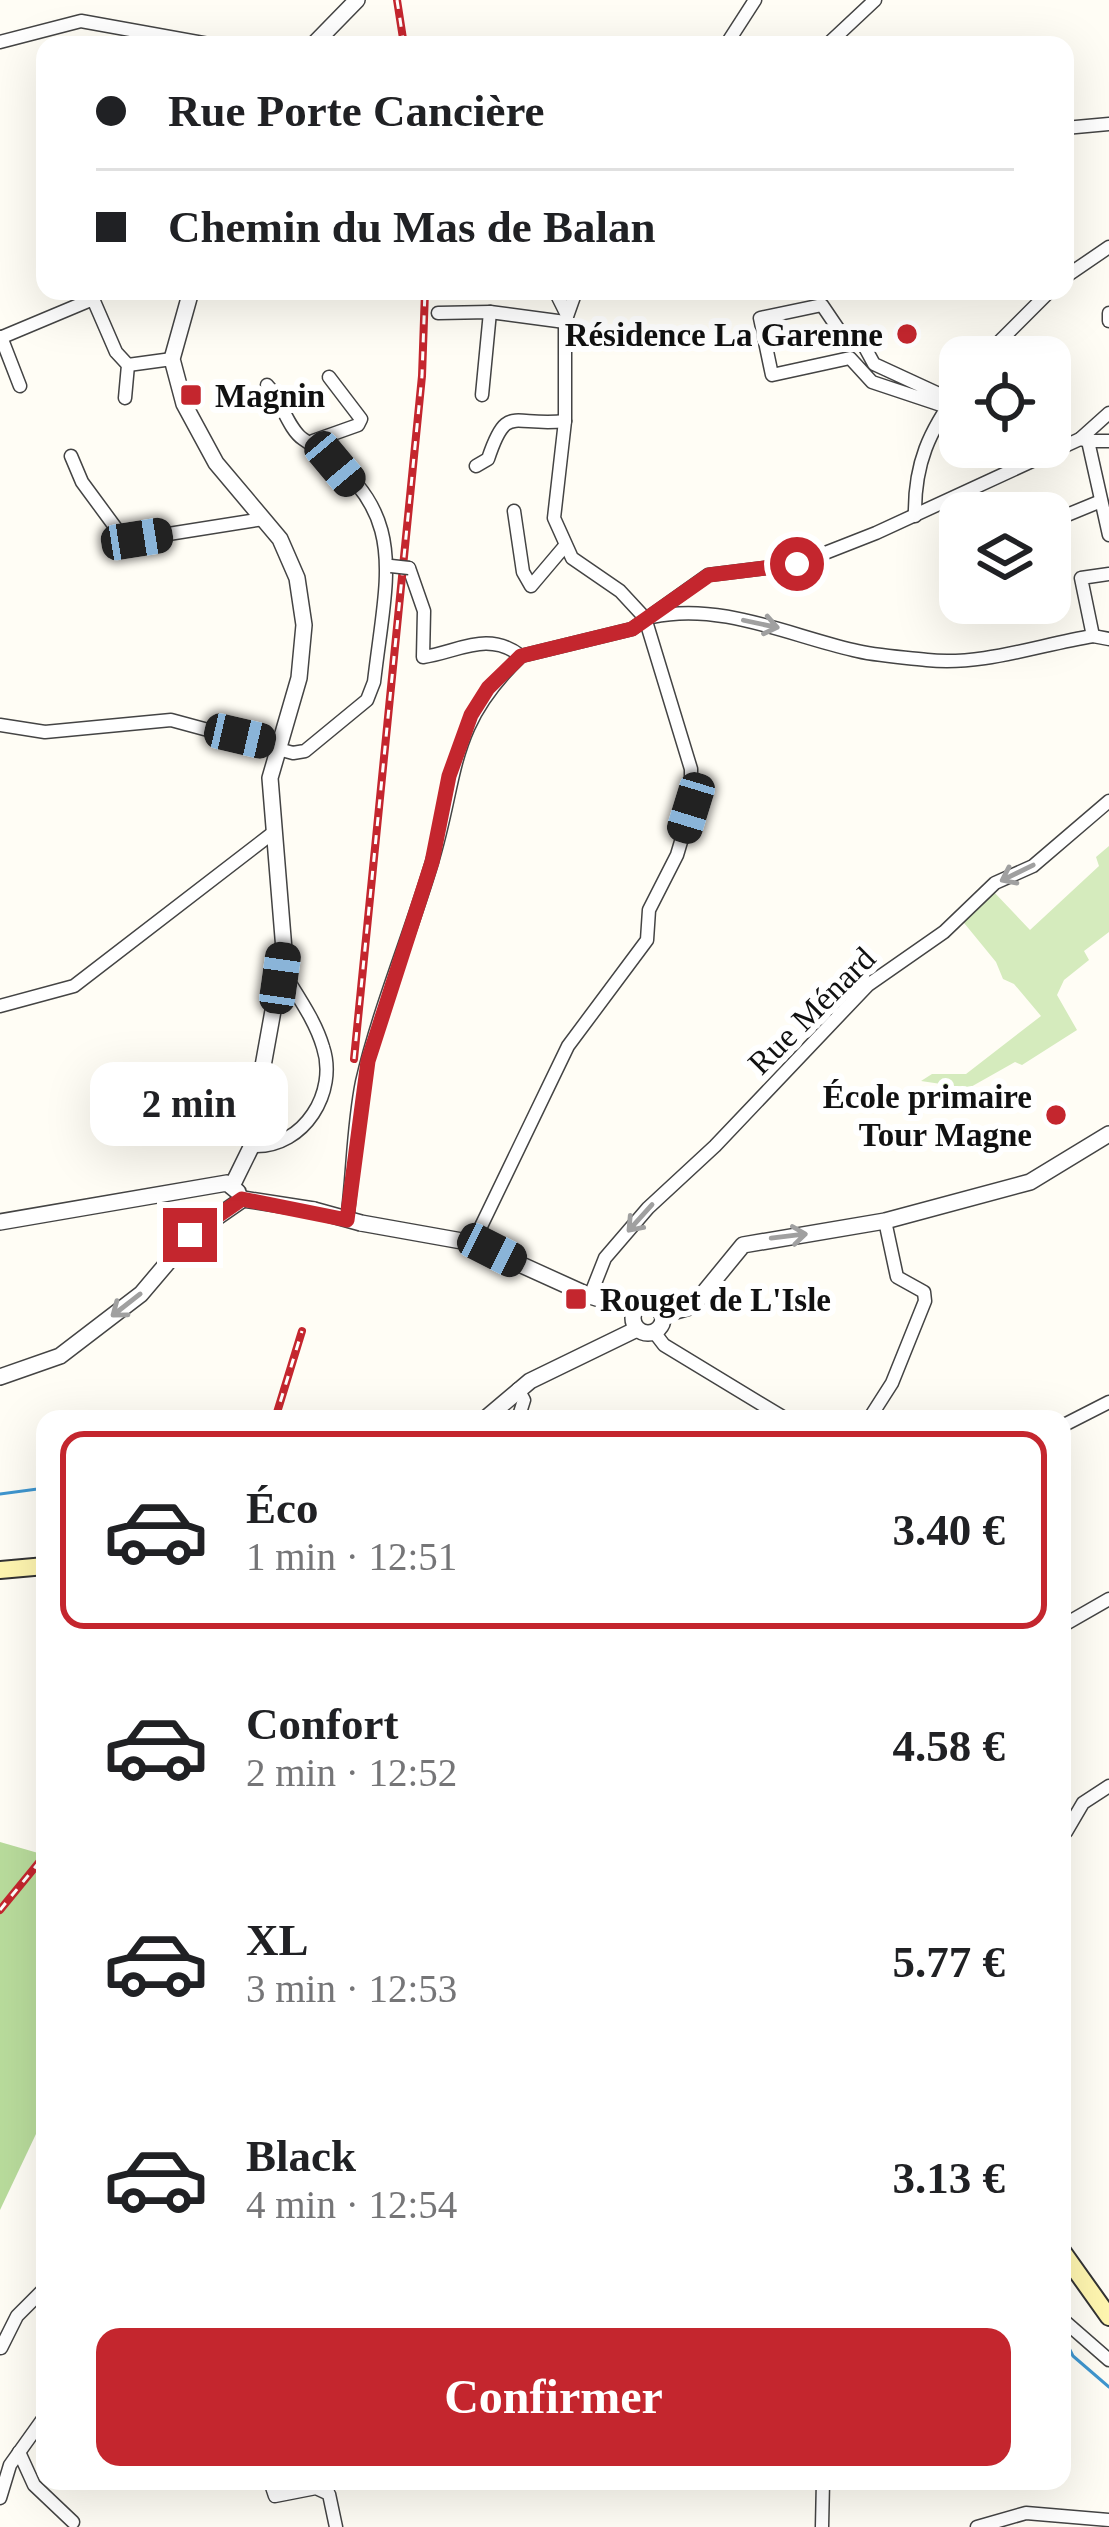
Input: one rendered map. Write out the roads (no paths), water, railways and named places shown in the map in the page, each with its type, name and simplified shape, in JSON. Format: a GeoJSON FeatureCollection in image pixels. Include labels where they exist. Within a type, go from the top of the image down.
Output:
{"type":"FeatureCollection","features":[{"type":"Feature","properties":{"kind":"main road"},"geometry":{"type":"LineString","coordinates":[[0,1570],[36,1567]]}},
{"type":"Feature","properties":{"kind":"main road"},"geometry":{"type":"LineString","coordinates":[[1071,2264],[1109,2317]]}},
{"type":"Feature","properties":{"kind":"street"},"geometry":{"type":"LineString","coordinates":[[732,36],[755,0]]}},
{"type":"Feature","properties":{"kind":"street"},"geometry":{"type":"LineString","coordinates":[[837,36],[875,0]]}},
{"type":"Feature","properties":{"kind":"street"},"geometry":{"type":"LineString","coordinates":[[322,36],[356,3]]}},
{"type":"Feature","properties":{"kind":"street"},"geometry":{"type":"LineString","coordinates":[[0,42],[81,21],[164,36]]}},
{"type":"Feature","properties":{"kind":"street"},"geometry":{"type":"LineString","coordinates":[[1074,127],[1109,124]]}},
{"type":"Feature","properties":{"kind":"street"},"geometry":{"type":"LineString","coordinates":[[1074,271],[1109,247]]}},
{"type":"Feature","properties":{"kind":"street"},"geometry":{"type":"LineString","coordinates":[[20,386],[1,338],[91,300]]}},
{"type":"Feature","properties":{"kind":"street"},"geometry":{"type":"LineString","coordinates":[[93,300],[116,352],[128,364]]}},
{"type":"Feature","properties":{"kind":"street"},"geometry":{"type":"LineString","coordinates":[[0,1377],[60,1356],[140,1294],[190,1235],[238,1192],[255,1146],[263,1066],[284,950],[269,778],[299,678],[304,625],[292,563],[200,436],[172,359],[188,300]]}},
{"type":"Feature","properties":{"kind":"street"},"geometry":{"type":"LineString","coordinates":[[559,300],[566,319]]}},
{"type":"Feature","properties":{"kind":"street"},"geometry":{"type":"LineString","coordinates":[[472,1243],[568,1046],[647,940],[649,910],[677,854],[691,808],[691,769],[645,618],[565,547],[554,518],[565,421],[566,319],[573,300]]}},
{"type":"Feature","properties":{"kind":"street"},"geometry":{"type":"LineString","coordinates":[[1005,336],[1042,300]]}},
{"type":"Feature","properties":{"kind":"street"},"geometry":{"type":"LineString","coordinates":[[821,305],[841,333],[862,342],[874,364],[953,399],[872,382],[850,358],[772,375],[760,318],[821,305]]}},
{"type":"Feature","properties":{"kind":"street"},"geometry":{"type":"LineString","coordinates":[[438,314],[490,312],[566,319]]}},
{"type":"Feature","properties":{"kind":"street"},"geometry":{"type":"LineString","coordinates":[[482,395],[490,312]]}},
{"type":"Feature","properties":{"kind":"street"},"geometry":{"type":"LineString","coordinates":[[128,364],[172,359]]}},
{"type":"Feature","properties":{"kind":"street"},"geometry":{"type":"LineString","coordinates":[[125,398],[128,364]]}},
{"type":"Feature","properties":{"kind":"street"},"geometry":{"type":"LineString","coordinates":[[307,440],[358,425],[361,419],[329,376]]}},
{"type":"Feature","properties":{"kind":"street"},"geometry":{"type":"LineString","coordinates":[[0,725],[45,732],[171,720],[293,753],[305,751],[367,700],[374,682],[390,548],[365,494],[307,440],[267,385]]}},
{"type":"Feature","properties":{"kind":"street"},"geometry":{"type":"LineString","coordinates":[[354,1222],[361,1089],[440,837],[449,776],[471,715],[488,688],[521,656],[632,629],[709,575],[797,564],[915,516],[1084,440],[1109,413]]}},
{"type":"Feature","properties":{"kind":"street"},"geometry":{"type":"LineString","coordinates":[[476,466],[488,459],[496,429],[506,422],[565,421]]}},
{"type":"Feature","properties":{"kind":"street"},"geometry":{"type":"LineString","coordinates":[[915,516],[914,471],[939,425]]}},
{"type":"Feature","properties":{"kind":"street"},"geometry":{"type":"LineString","coordinates":[[1084,440],[1109,441]]}},
{"type":"Feature","properties":{"kind":"street"},"geometry":{"type":"LineString","coordinates":[[1084,440],[1109,535]]}},
{"type":"Feature","properties":{"kind":"street"},"geometry":{"type":"LineString","coordinates":[[71,456],[82,482],[121,535],[137,539],[263,519]]}},
{"type":"Feature","properties":{"kind":"street"},"geometry":{"type":"LineString","coordinates":[[1071,513],[1101,501]]}},
{"type":"Feature","properties":{"kind":"street"},"geometry":{"type":"LineString","coordinates":[[514,511],[523,572],[531,586],[565,547]]}},
{"type":"Feature","properties":{"kind":"street"},"geometry":{"type":"LineString","coordinates":[[389,566],[409,568],[424,610],[423,657],[471,643],[509,647],[521,656]]}},
{"type":"Feature","properties":{"kind":"street"},"geometry":{"type":"LineString","coordinates":[[1093,637],[1081,578],[1109,574]]}},
{"type":"Feature","properties":{"kind":"street"},"geometry":{"type":"LineString","coordinates":[[645,618],[671,613],[735,619],[854,651],[933,661],[983,659],[1093,637],[1109,639]]}},
{"type":"Feature","properties":{"kind":"street","name":"Rue Ménard"},"geometry":{"type":"LineString","coordinates":[[590,1296],[605,1258],[648,1208],[715,1146],[868,985],[944,932],[995,884],[1033,866],[1109,801]]}},
{"type":"Feature","properties":{"kind":"street"},"geometry":{"type":"LineString","coordinates":[[0,1006],[74,986],[274,832]]}},
{"type":"Feature","properties":{"kind":"street"},"geometry":{"type":"LineString","coordinates":[[255,1146],[287,1141],[320,1109],[326,1051],[288,980],[280,978]]}},
{"type":"Feature","properties":{"kind":"street"},"geometry":{"type":"LineString","coordinates":[[495,1410],[524,1385],[645,1330],[662,1315],[693,1306],[742,1245],[885,1221],[1030,1182],[1109,1134]]}},
{"type":"Feature","properties":{"kind":"street"},"geometry":{"type":"LineString","coordinates":[[0,1222],[238,1192],[354,1222],[472,1243],[590,1296],[635,1310],[650,1304],[662,1315]]}},
{"type":"Feature","properties":{"kind":"street"},"geometry":{"type":"LineString","coordinates":[[875,1410],[892,1383],[925,1301],[924,1292],[897,1277],[885,1221]]}},
{"type":"Feature","properties":{"kind":"street"},"geometry":{"type":"LineString","coordinates":[[635,1310],[645,1330],[664,1346],[771,1410]]}},
{"type":"Feature","properties":{"kind":"street"},"geometry":{"type":"LineString","coordinates":[[506,1410],[524,1385]]}},
{"type":"Feature","properties":{"kind":"street"},"geometry":{"type":"LineString","coordinates":[[521,1410],[524,1385]]}},
{"type":"Feature","properties":{"kind":"street"},"geometry":{"type":"LineString","coordinates":[[1071,1421],[1109,1402]]}},
{"type":"Feature","properties":{"kind":"street"},"geometry":{"type":"LineString","coordinates":[[1071,1621],[1109,1600]]}},
{"type":"Feature","properties":{"kind":"street"},"geometry":{"type":"LineString","coordinates":[[1071,1824],[1084,1803],[1109,1786]]}},
{"type":"Feature","properties":{"kind":"street"},"geometry":{"type":"LineString","coordinates":[[1,2348],[17,2316],[36,2297]]}},
{"type":"Feature","properties":{"kind":"street"},"geometry":{"type":"LineString","coordinates":[[1071,2326],[1109,2360]]}},
{"type":"Feature","properties":{"kind":"street"},"geometry":{"type":"LineString","coordinates":[[0,2498],[19,2452],[36,2428]]}},
{"type":"Feature","properties":{"kind":"street"},"geometry":{"type":"LineString","coordinates":[[19,2452],[36,2487]]}},
{"type":"Feature","properties":{"kind":"street"},"geometry":{"type":"LineString","coordinates":[[39,2490],[74,2522]]}},
{"type":"Feature","properties":{"kind":"street"},"geometry":{"type":"LineString","coordinates":[[273,2490],[275,2496],[306,2490]]}},
{"type":"Feature","properties":{"kind":"street"},"geometry":{"type":"LineString","coordinates":[[320,2490],[329,2494],[336,2527]]}},
{"type":"Feature","properties":{"kind":"street"},"geometry":{"type":"LineString","coordinates":[[822,2527],[823,2490]]}},
{"type":"Feature","properties":{"kind":"street"},"geometry":{"type":"LineString","coordinates":[[977,2527],[1026,2513],[1109,2520]]}},
{"type":"Feature","properties":{"kind":"waterway"},"geometry":{"type":"LineString","coordinates":[[0,1494],[36,1489]]}},
{"type":"Feature","properties":{"kind":"waterway"},"geometry":{"type":"LineString","coordinates":[[1071,2352],[1109,2387]]}},
{"type":"Feature","properties":{"kind":"railway"},"geometry":{"type":"LineString","coordinates":[[397,0],[403,36]]}},
{"type":"Feature","properties":{"kind":"railway"},"geometry":{"type":"LineString","coordinates":[[354,1059],[422,376],[425,300]]}},
{"type":"Feature","properties":{"kind":"railway"},"geometry":{"type":"LineString","coordinates":[[278,1410],[302,1331]]}},
{"type":"Feature","properties":{"kind":"railway"},"geometry":{"type":"LineString","coordinates":[[0,1910],[36,1866]]}},
{"type":"Feature","properties":{"kind":"place","name":"Résidence La Garenne"},"geometry":{"type":"Point","coordinates":[907,334]}},
{"type":"Feature","properties":{"kind":"place","name":"Magnin"},"geometry":{"type":"Point","coordinates":[191,395]}},
{"type":"Feature","properties":{"kind":"place","name":"École primaire Tour Magne"},"geometry":{"type":"Point","coordinates":[1056,1115]}},
{"type":"Feature","properties":{"kind":"place","name":"Rouget de L'Isle"},"geometry":{"type":"Point","coordinates":[576,1299]}}]}
